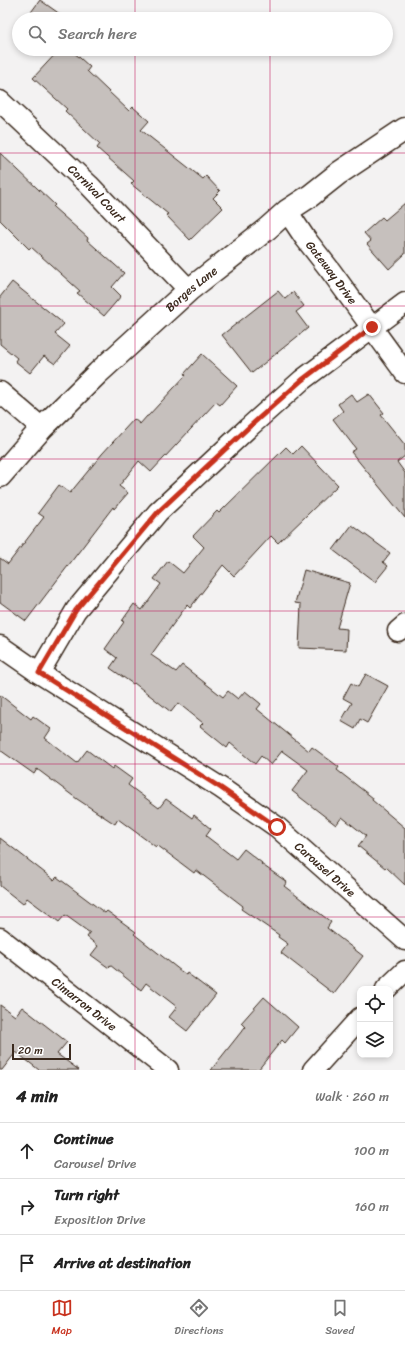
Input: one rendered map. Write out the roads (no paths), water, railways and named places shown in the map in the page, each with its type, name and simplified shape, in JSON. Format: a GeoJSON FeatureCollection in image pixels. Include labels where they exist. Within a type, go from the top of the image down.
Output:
{"type":"FeatureCollection","features":[{"type":"Feature","properties":{"kind":"street","name":"Carnival Court"},"geometry":{"type":"LineString","coordinates":[[0,101],[89,185],[189,290]]}},
{"type":"Feature","properties":{"kind":"street","name":"Borges Lane"},"geometry":{"type":"LineString","coordinates":[[0,476],[42,428],[98,373],[189,290],[268,228],[287,211],[310,196],[339,173],[405,129]]}},
{"type":"Feature","properties":{"kind":"street","name":"Gateway Drive"},"geometry":{"type":"LineString","coordinates":[[287,211],[305,238],[405,373]]}},
{"type":"Feature","properties":{"kind":"street"},"geometry":{"type":"LineString","coordinates":[[39,673],[76,610],[158,512],[302,380],[405,303]]}},
{"type":"Feature","properties":{"kind":"street"},"geometry":{"type":"LineString","coordinates":[[0,392],[42,428]]}},
{"type":"Feature","properties":{"kind":"street","name":"Carousel Drive"},"geometry":{"type":"LineString","coordinates":[[0,646],[39,673],[221,788],[277,827],[405,940]]}},
{"type":"Feature","properties":{"kind":"street","name":"Cimarron Drive"},"geometry":{"type":"LineString","coordinates":[[0,938],[168,1070]]}},
{"type":"Feature","properties":{"kind":"street"},"geometry":{"type":"LineString","coordinates":[[389,986],[405,971]]}},
{"type":"Feature","properties":{"kind":"street"},"geometry":{"type":"LineString","coordinates":[[313,1070],[357,1021]]}}]}
